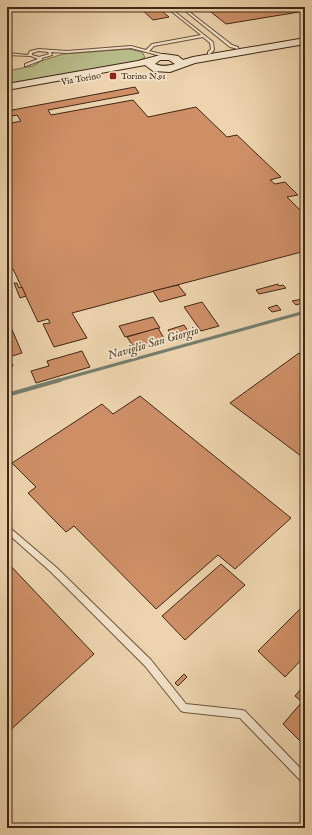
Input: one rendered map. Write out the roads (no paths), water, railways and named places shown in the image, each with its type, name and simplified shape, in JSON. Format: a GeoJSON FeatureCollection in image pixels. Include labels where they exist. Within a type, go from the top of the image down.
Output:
{"type":"FeatureCollection","features":[{"type":"Feature","properties":{"kind":"main road"},"geometry":{"type":"LineString","coordinates":[[150,60],[168,57],[178,58],[305,37]]}},
{"type":"Feature","properties":{"kind":"main road"},"geometry":{"type":"LineString","coordinates":[[150,60],[170,69],[193,60],[305,41]]}},
{"type":"Feature","properties":{"kind":"main road"},"geometry":{"type":"LineString","coordinates":[[168,57],[178,60],[180,64]]}},
{"type":"Feature","properties":{"kind":"main road","name":"Via Torino"},"geometry":{"type":"LineString","coordinates":[[7,88],[104,71],[150,60]]}},
{"type":"Feature","properties":{"kind":"main road","name":"Via Torino"},"geometry":{"type":"LineString","coordinates":[[7,92],[150,60]]}},
{"type":"Feature","properties":{"kind":"lane"},"geometry":{"type":"LineString","coordinates":[[167,7],[213,45],[213,49],[209,53]]}},
{"type":"Feature","properties":{"kind":"lane"},"geometry":{"type":"LineString","coordinates":[[182,7],[231,46],[237,48]]}},
{"type":"Feature","properties":{"kind":"lane"},"geometry":{"type":"LineString","coordinates":[[185,10],[202,7]]}},
{"type":"Feature","properties":{"kind":"lane"},"geometry":{"type":"LineString","coordinates":[[7,54],[41,50],[67,52],[130,48],[150,60],[153,45],[203,36]]}},
{"type":"Feature","properties":{"kind":"lane"},"geometry":{"type":"LineString","coordinates":[[49,51],[51,53],[50,56]]}},
{"type":"Feature","properties":{"kind":"lane"},"geometry":{"type":"LineString","coordinates":[[32,52],[30,53],[32,63]]}},
{"type":"Feature","properties":{"kind":"lane"},"geometry":{"type":"LineString","coordinates":[[26,65],[50,56],[67,52]]}},
{"type":"Feature","properties":{"kind":"lane"},"geometry":{"type":"LineString","coordinates":[[12,54],[44,58]]}},
{"type":"Feature","properties":{"kind":"lane"},"geometry":{"type":"LineString","coordinates":[[7,529],[54,570],[148,663],[184,708],[242,714],[305,779]]}},
{"type":"Feature","properties":{"kind":"waterway","name":"Naviglio San Giorgio"},"geometry":{"type":"LineString","coordinates":[[56,381],[305,312]]}},
{"type":"Feature","properties":{"kind":"waterway","name":"Naviglio San Giorgio"},"geometry":{"type":"LineString","coordinates":[[7,395],[60,380]]}},
{"type":"Feature","properties":{"kind":"place","name":"Torino N.91"},"geometry":{"type":"Point","coordinates":[113,76]}}]}
